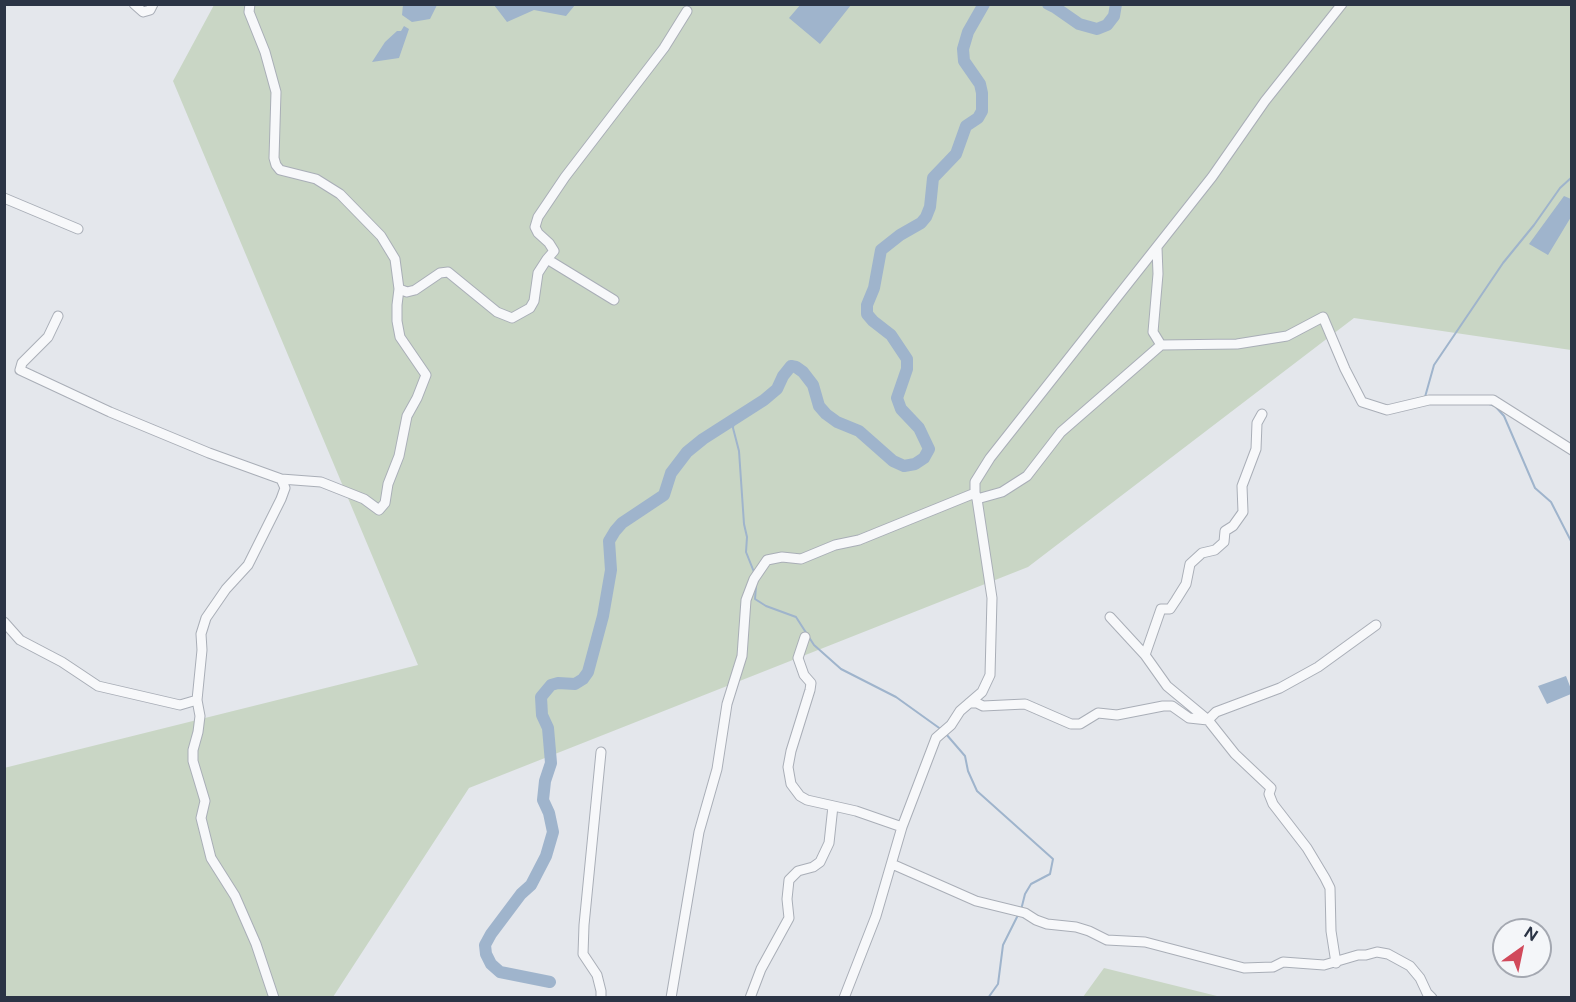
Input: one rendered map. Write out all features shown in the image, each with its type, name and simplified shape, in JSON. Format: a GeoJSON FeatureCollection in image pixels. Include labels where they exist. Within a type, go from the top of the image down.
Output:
{"type":"FeatureCollection","features":[{"type":"Feature","properties":{"kind":"street"},"geometry":{"type":"LineString","coordinates":[[134,4],[143,12],[150,10],[153,4]]}},
{"type":"Feature","properties":{"kind":"street"},"geometry":{"type":"LineString","coordinates":[[58,316],[48,337],[22,363],[20,370],[110,412],[209,453],[281,479],[321,483],[364,499],[378,510],[382,508],[387,496],[390,476],[399,456],[407,416],[426,375],[400,337],[397,321],[399,289],[395,259],[381,236],[340,194],[316,179],[280,171],[276,165],[274,159],[276,92],[265,52],[249,12],[250,4]]}},
{"type":"Feature","properties":{"kind":"street"},"geometry":{"type":"LineString","coordinates":[[844,998],[876,916],[902,827],[936,738],[951,725],[960,711],[982,692],[990,675],[992,598],[975,482],[990,458],[1157,248],[1212,177],[1265,101],[1342,4]]}},
{"type":"Feature","properties":{"kind":"street"},"geometry":{"type":"LineString","coordinates":[[399,289],[407,292],[415,290],[440,273],[448,272],[496,312],[512,318],[530,308],[534,301],[538,273],[554,251],[535,227],[538,217],[565,177],[664,48],[687,11]]}},
{"type":"Feature","properties":{"kind":"street"},"geometry":{"type":"LineString","coordinates":[[4,198],[78,229]]}},
{"type":"Feature","properties":{"kind":"street"},"geometry":{"type":"LineString","coordinates":[[1157,248],[1158,274],[1153,332],[1161,345]]}},
{"type":"Feature","properties":{"kind":"street"},"geometry":{"type":"LineString","coordinates":[[547,259],[614,300]]}},
{"type":"Feature","properties":{"kind":"street"},"geometry":{"type":"LineString","coordinates":[[671,998],[699,832],[717,769],[727,704],[742,656],[746,600],[754,579],[767,560],[782,557],[801,559],[976,496],[1002,492],[1026,476],[1061,432],[1161,345],[1237,344],[1287,336],[1323,317],[1362,402],[1387,410],[1429,400],[1493,400],[1572,450]]}},
{"type":"Feature","properties":{"kind":"street"},"geometry":{"type":"LineString","coordinates":[[1145,655],[1161,609],[1170,609],[1176,600],[1186,584],[1190,564],[1202,553],[1215,550],[1224,542],[1225,531],[1233,526],[1243,512],[1242,486],[1256,449],[1257,423],[1262,414]]}},
{"type":"Feature","properties":{"kind":"street"},"geometry":{"type":"LineString","coordinates":[[274,998],[256,944],[236,896],[211,858],[201,818],[205,801],[193,760],[193,750],[200,716],[197,700],[202,650],[201,634],[207,618],[221,596],[248,565],[281,499],[285,488],[281,479]]}},
{"type":"Feature","properties":{"kind":"street"},"geometry":{"type":"LineString","coordinates":[[1110,617],[1145,655],[1167,686],[1208,720],[1235,754],[1271,788],[1269,794],[1273,804],[1307,848],[1330,888],[1331,931],[1336,963]]}},
{"type":"Feature","properties":{"kind":"street"},"geometry":{"type":"LineString","coordinates":[[4,622],[20,640],[62,662],[98,686],[180,705],[197,700]]}},
{"type":"Feature","properties":{"kind":"street"},"geometry":{"type":"LineString","coordinates":[[1208,720],[1216,712],[1280,688],[1318,667],[1376,625]]}},
{"type":"Feature","properties":{"kind":"street"},"geometry":{"type":"LineString","coordinates":[[805,637],[798,658],[804,675],[811,683],[790,751],[788,777],[795,791],[800,796],[819,803],[902,827]]}},
{"type":"Feature","properties":{"kind":"street"},"geometry":{"type":"LineString","coordinates":[[969,703],[983,706],[1025,704],[1071,724],[1080,724],[1098,713],[1118,715],[1163,706],[1172,706],[1189,718],[1208,720]]}},
{"type":"Feature","properties":{"kind":"street"},"geometry":{"type":"LineString","coordinates":[[601,752],[583,954],[597,975],[601,998]]}},
{"type":"Feature","properties":{"kind":"street"},"geometry":{"type":"LineString","coordinates":[[750,998],[761,969],[789,918],[786,899],[789,880],[798,871],[813,867],[820,862],[829,843],[833,806]]}},
{"type":"Feature","properties":{"kind":"street"},"geometry":{"type":"LineString","coordinates":[[892,864],[976,902],[1025,913],[1047,924],[1089,931],[1107,940],[1145,942],[1244,968],[1273,967],[1283,962],[1314,966],[1336,963],[1358,955],[1377,952],[1388,954],[1410,966],[1432,998]]}},
{"type":"Feature","properties":{"kind":"green space"},"geometry":{"type":"Polygon","coordinates":[[[214,5],[1571,5],[1571,350],[1354,318],[1028,567],[469,788],[333,997],[5,997],[4,768],[418,665],[173,81],[214,5]]]}},
{"type":"Feature","properties":{"kind":"green space"},"geometry":{"type":"Polygon","coordinates":[[[1104,968],[1221,997],[1083,997],[1104,968]]]}},
{"type":"Feature","properties":{"kind":"water"},"geometry":{"type":"Polygon","coordinates":[[[403,4],[437,5],[430,19],[412,22],[402,15],[403,4]]]}},
{"type":"Feature","properties":{"kind":"water"},"geometry":{"type":"Polygon","coordinates":[[[801,4],[851,5],[820,44],[789,18],[801,4]]]}},
{"type":"Feature","properties":{"kind":"water"},"geometry":{"type":"Polygon","coordinates":[[[494,5],[575,5],[566,16],[534,10],[507,22],[494,5]]]}},
{"type":"Feature","properties":{"kind":"water"},"geometry":{"type":"Polygon","coordinates":[[[404,26],[409,29],[399,58],[372,62],[385,42],[397,31],[401,31],[404,26]]]}},
{"type":"Feature","properties":{"kind":"water"},"geometry":{"type":"Polygon","coordinates":[[[1564,196],[1571,199],[1571,217],[1548,255],[1529,244],[1564,196]]]}},
{"type":"Feature","properties":{"kind":"water"},"geometry":{"type":"Polygon","coordinates":[[[1566,676],[1571,694],[1547,704],[1538,686],[1566,676]]]}},
{"type":"Feature","properties":{"kind":"waterway"},"geometry":{"type":"LineString","coordinates":[[550,982],[500,972],[491,964],[485,945],[521,894],[531,885],[546,856],[553,832],[549,813],[543,800],[545,781],[551,763],[548,728],[542,715],[541,697],[551,685],[575,684],[588,672],[603,616],[611,570],[609,541],[615,531],[622,523],[664,495],[671,473],[687,452],[703,439],[764,400],[777,389],[791,366],[803,372],[813,385],[819,406],[826,414],[837,422],[859,431],[893,461],[904,466],[915,464],[924,458],[929,449],[919,428],[901,409],[897,398],[907,369],[907,359],[891,335],[867,314],[867,305],[874,288],[881,250],[900,235],[921,223],[926,217],[930,207],[933,178],[956,154],[966,126],[978,118],[982,111],[980,84],[964,61],[963,49],[968,32],[984,4]]}},
{"type":"Feature","properties":{"kind":"waterway"},"geometry":{"type":"LineString","coordinates":[[1048,4],[1079,24],[1097,29],[1107,25],[1114,16],[1116,4]]}},
{"type":"Feature","properties":{"kind":"waterway"},"geometry":{"type":"LineString","coordinates":[[1425,397],[1434,365],[1503,263],[1560,188],[1572,177]]}},
{"type":"Feature","properties":{"kind":"waterway"},"geometry":{"type":"LineString","coordinates":[[1489,404],[1495,406],[1504,416],[1535,488],[1551,502],[1572,543]]}},
{"type":"Feature","properties":{"kind":"waterway"},"geometry":{"type":"LineString","coordinates":[[734,420],[733,428],[739,451],[747,537],[746,552],[754,572]]}},
{"type":"Feature","properties":{"kind":"waterway"},"geometry":{"type":"LineString","coordinates":[[756,586],[755,599],[766,606],[796,617],[814,645],[841,669],[896,697],[942,730]]}},
{"type":"Feature","properties":{"kind":"waterway"},"geometry":{"type":"LineString","coordinates":[[946,734],[965,756],[968,771],[977,791],[1053,859],[1050,874],[1031,884],[1025,894],[1021,910]]}},
{"type":"Feature","properties":{"kind":"waterway"},"geometry":{"type":"LineString","coordinates":[[988,998],[998,984],[1003,945],[1018,915]]}}]}
